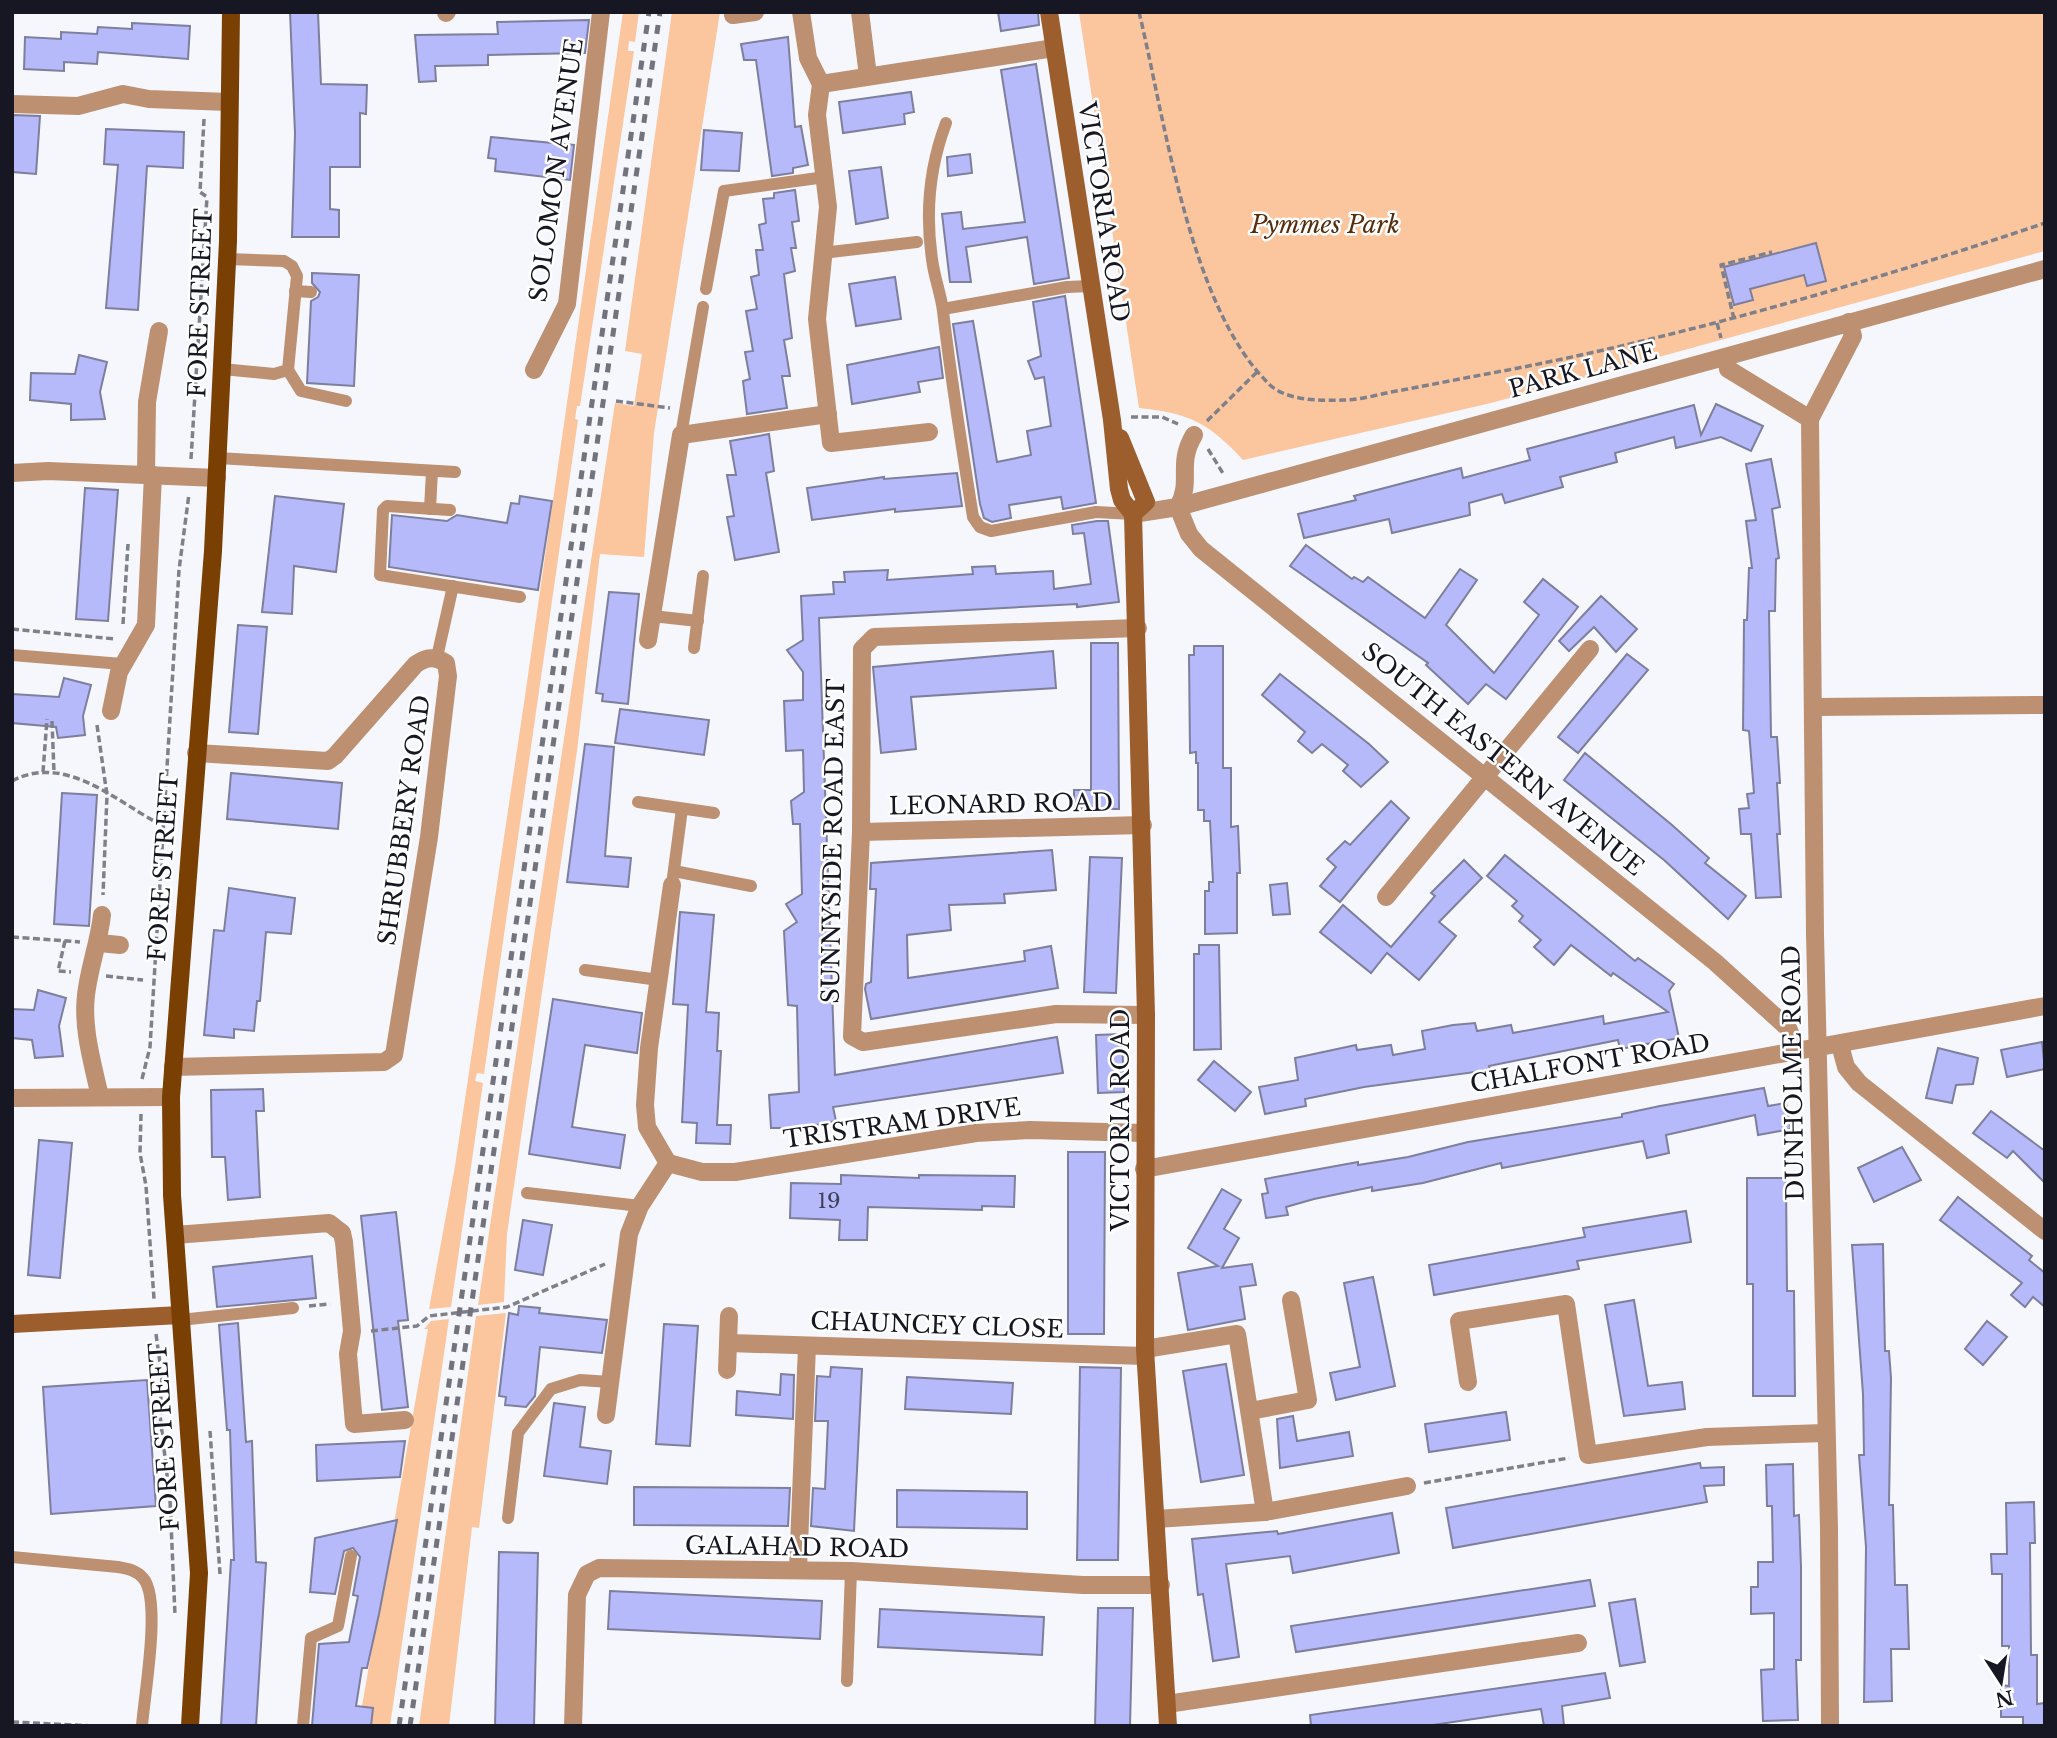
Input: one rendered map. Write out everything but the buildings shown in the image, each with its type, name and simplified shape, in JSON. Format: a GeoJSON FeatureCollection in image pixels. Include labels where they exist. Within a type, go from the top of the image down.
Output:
{"type":"FeatureCollection","features":[{"type":"Feature","properties":{"kind":"main road","name":"FORE STREET"},"geometry":{"type":"LineString","coordinates":[[190,1726],[199,1573],[175,1235],[171,1097],[217,478],[227,259],[231,12]]}},
{"type":"Feature","properties":{"kind":"street","name":"SOLOMON AVENUE"},"geometry":{"type":"LineString","coordinates":[[534,370],[566,304],[601,12]]}},
{"type":"Feature","properties":{"kind":"street"},"geometry":{"type":"LineString","coordinates":[[733,15],[755,12]]}},
{"type":"Feature","properties":{"kind":"street"},"geometry":{"type":"LineString","coordinates":[[801,12],[808,58],[821,84],[817,116],[828,207],[817,319],[831,443],[929,432]]}},
{"type":"Feature","properties":{"kind":"street"},"geometry":{"type":"LineString","coordinates":[[860,12],[868,76]]}},
{"type":"Feature","properties":{"kind":"street","name":"VICTORIA ROAD"},"geometry":{"type":"LineString","coordinates":[[1049,12],[1112,420],[1119,489],[1122,500],[1133,514],[1146,1015],[1145,1352],[1168,1726]]}},
{"type":"Feature","properties":{"kind":"street"},"geometry":{"type":"LineString","coordinates":[[821,84],[1054,48]]}},
{"type":"Feature","properties":{"kind":"street"},"geometry":{"type":"LineString","coordinates":[[12,104],[78,106],[123,94],[149,99],[228,103]]}},
{"type":"Feature","properties":{"kind":"street","name":"PARK LANE"},"geometry":{"type":"LineString","coordinates":[[1133,514],[1178,508],[1725,352],[2045,269]]}},
{"type":"Feature","properties":{"kind":"street","name":"DUNHOLME ROAD"},"geometry":{"type":"LineString","coordinates":[[1830,1726],[1810,419],[1853,336],[1849,322]]}},
{"type":"Feature","properties":{"kind":"street"},"geometry":{"type":"LineString","coordinates":[[111,711],[122,664],[146,625],[150,475],[147,402],[159,331]]}},
{"type":"Feature","properties":{"kind":"street"},"geometry":{"type":"LineString","coordinates":[[1725,352],[1728,369],[1810,419]]}},
{"type":"Feature","properties":{"kind":"street"},"geometry":{"type":"LineString","coordinates":[[648,640],[681,435],[828,414]]}},
{"type":"Feature","properties":{"kind":"street"},"geometry":{"type":"LineString","coordinates":[[1178,508],[1185,494],[1184,452],[1194,435]]}},
{"type":"Feature","properties":{"kind":"street"},"geometry":{"type":"LineString","coordinates":[[12,473],[217,478]]}},
{"type":"Feature","properties":{"kind":"street","name":"SOUTH EASTERN AVENUE"},"geometry":{"type":"LineString","coordinates":[[1178,508],[1189,534],[1201,549],[1723,969],[1788,1028],[1798,1051]]}},
{"type":"Feature","properties":{"kind":"street","name":"SUNNYSIDE ROAD EAST"},"geometry":{"type":"LineString","coordinates":[[1138,628],[874,637],[865,643],[862,649],[861,832],[852,1036],[863,1042],[1056,1014],[1146,1015]]}},
{"type":"Feature","properties":{"kind":"street"},"geometry":{"type":"LineString","coordinates":[[1386,897],[1590,649]]}},
{"type":"Feature","properties":{"kind":"street","name":"SHRUBBERY ROAD"},"geometry":{"type":"LineString","coordinates":[[173,1066],[384,1062],[394,1055],[429,836],[448,676],[446,663],[437,657],[426,658],[416,664],[335,757],[328,761],[196,753]]}},
{"type":"Feature","properties":{"kind":"street"},"geometry":{"type":"LineString","coordinates":[[1815,707],[2045,705]]}},
{"type":"Feature","properties":{"kind":"street","name":"LEONARD ROAD"},"geometry":{"type":"LineString","coordinates":[[861,832],[1143,825]]}},
{"type":"Feature","properties":{"kind":"street"},"geometry":{"type":"LineString","coordinates":[[606,1415],[623,1264],[629,1234],[640,1206],[668,1163],[647,1127],[645,1105],[673,878]]}},
{"type":"Feature","properties":{"kind":"street"},"geometry":{"type":"LineString","coordinates":[[100,1097],[85,1015],[102,915]]}},
{"type":"Feature","properties":{"kind":"street"},"geometry":{"type":"LineString","coordinates":[[99,943],[120,945]]}},
{"type":"Feature","properties":{"kind":"street","name":"CHALFONT ROAD"},"geometry":{"type":"LineString","coordinates":[[1144,1169],[2045,1006]]}},
{"type":"Feature","properties":{"kind":"street"},"geometry":{"type":"LineString","coordinates":[[1840,1045],[1846,1067],[1859,1083],[2045,1231]]}},
{"type":"Feature","properties":{"kind":"street"},"geometry":{"type":"LineString","coordinates":[[12,1098],[171,1097]]}},
{"type":"Feature","properties":{"kind":"street","name":"TRISTRAM DRIVE"},"geometry":{"type":"LineString","coordinates":[[668,1163],[702,1172],[735,1172],[976,1133],[1084,1130],[1144,1133]]}},
{"type":"Feature","properties":{"kind":"street"},"geometry":{"type":"LineString","coordinates":[[175,1235],[329,1223],[342,1233],[352,1331],[348,1354],[354,1424],[405,1420]]}},
{"type":"Feature","properties":{"kind":"street"},"geometry":{"type":"LineString","coordinates":[[1265,1512],[1250,1411],[1308,1400],[1291,1300]]}},
{"type":"Feature","properties":{"kind":"street"},"geometry":{"type":"LineString","coordinates":[[1468,1382],[1459,1321],[1566,1304],[1588,1455],[1707,1437],[1825,1433]]}},
{"type":"Feature","properties":{"kind":"street"},"geometry":{"type":"LineString","coordinates":[[727,1370],[729,1316]]}},
{"type":"Feature","properties":{"kind":"street"},"geometry":{"type":"LineString","coordinates":[[12,1324],[180,1318]]}},
{"type":"Feature","properties":{"kind":"street","name":"CHAUNCEY CLOSE"},"geometry":{"type":"LineString","coordinates":[[728,1343],[1145,1352],[1237,1334],[1250,1411]]}},
{"type":"Feature","properties":{"kind":"street"},"geometry":{"type":"LineString","coordinates":[[798,1570],[807,1346]]}},
{"type":"Feature","properties":{"kind":"street"},"geometry":{"type":"LineString","coordinates":[[1156,1519],[1265,1512],[1407,1486]]}},
{"type":"Feature","properties":{"kind":"street","name":"GALAHAD ROAD"},"geometry":{"type":"LineString","coordinates":[[573,1726],[577,1595],[587,1574],[599,1568],[851,1571],[1083,1585],[1161,1585]]}},
{"type":"Feature","properties":{"kind":"street"},"geometry":{"type":"LineString","coordinates":[[1167,1704],[1578,1643]]}},
{"type":"Feature","properties":{"kind":"lane"},"geometry":{"type":"LineString","coordinates":[[946,123],[932,161],[929,206],[932,259],[943,309],[946,351],[973,517],[980,527],[991,531],[1096,512],[1133,514]]}},
{"type":"Feature","properties":{"kind":"lane"},"geometry":{"type":"LineString","coordinates":[[706,289],[724,191],[825,177]]}},
{"type":"Feature","properties":{"kind":"lane"},"geometry":{"type":"LineString","coordinates":[[822,253],[917,242]]}},
{"type":"Feature","properties":{"kind":"lane"},"geometry":{"type":"LineString","coordinates":[[227,259],[284,261],[292,266],[297,276],[288,370],[301,391],[346,401]]}},
{"type":"Feature","properties":{"kind":"lane"},"geometry":{"type":"LineString","coordinates":[[943,309],[1090,286]]}},
{"type":"Feature","properties":{"kind":"lane"},"geometry":{"type":"LineString","coordinates":[[295,291],[312,292]]}},
{"type":"Feature","properties":{"kind":"lane"},"geometry":{"type":"LineString","coordinates":[[681,435],[703,307]]}},
{"type":"Feature","properties":{"kind":"lane"},"geometry":{"type":"LineString","coordinates":[[222,369],[275,374],[288,370]]}},
{"type":"Feature","properties":{"kind":"lane"},"geometry":{"type":"LineString","coordinates":[[218,458],[454,472]]}},
{"type":"Feature","properties":{"kind":"lane"},"geometry":{"type":"LineString","coordinates":[[429,509],[432,471]]}},
{"type":"Feature","properties":{"kind":"lane"},"geometry":{"type":"LineString","coordinates":[[450,510],[387,506],[383,510],[378,570],[380,575],[520,597]]}},
{"type":"Feature","properties":{"kind":"lane"},"geometry":{"type":"LineString","coordinates":[[695,648],[703,576]]}},
{"type":"Feature","properties":{"kind":"lane"},"geometry":{"type":"LineString","coordinates":[[437,657],[453,586]]}},
{"type":"Feature","properties":{"kind":"lane"},"geometry":{"type":"LineString","coordinates":[[652,615],[698,621]]}},
{"type":"Feature","properties":{"kind":"lane"},"geometry":{"type":"LineString","coordinates":[[12,655],[122,664]]}},
{"type":"Feature","properties":{"kind":"lane"},"geometry":{"type":"LineString","coordinates":[[638,802],[714,813]]}},
{"type":"Feature","properties":{"kind":"lane"},"geometry":{"type":"LineString","coordinates":[[682,809],[673,878],[751,886]]}},
{"type":"Feature","properties":{"kind":"lane"},"geometry":{"type":"LineString","coordinates":[[585,970],[659,980]]}},
{"type":"Feature","properties":{"kind":"lane"},"geometry":{"type":"LineString","coordinates":[[527,1193],[640,1206]]}},
{"type":"Feature","properties":{"kind":"lane"},"geometry":{"type":"LineString","coordinates":[[180,1318],[293,1308]]}},
{"type":"Feature","properties":{"kind":"lane"},"geometry":{"type":"LineString","coordinates":[[508,1518],[518,1433],[551,1389],[580,1380],[610,1382]]}},
{"type":"Feature","properties":{"kind":"lane"},"geometry":{"type":"LineString","coordinates":[[303,1726],[311,1637],[338,1626],[351,1556]]}},
{"type":"Feature","properties":{"kind":"lane"},"geometry":{"type":"LineString","coordinates":[[12,1557],[118,1567],[135,1571],[144,1579],[152,1601],[142,1726]]}},
{"type":"Feature","properties":{"kind":"lane"},"geometry":{"type":"LineString","coordinates":[[847,1681],[851,1571]]}},
{"type":"Feature","properties":{"kind":"path"},"geometry":{"type":"LineString","coordinates":[[1139,12],[1181,195],[1204,270],[1239,346],[1271,387],[1304,399],[1346,400],[1524,367],[1734,319],[2045,223]]}},
{"type":"Feature","properties":{"kind":"path","name":"FORE STREET"},"geometry":{"type":"LineString","coordinates":[[141,1087],[150,1047],[180,570],[185,549],[190,477],[207,197],[200,192],[205,101]]}},
{"type":"Feature","properties":{"kind":"path"},"geometry":{"type":"LineString","coordinates":[[1734,319],[1721,265],[1772,252]]}},
{"type":"Feature","properties":{"kind":"path"},"geometry":{"type":"LineString","coordinates":[[1717,323],[1725,352]]}},
{"type":"Feature","properties":{"kind":"path"},"geometry":{"type":"LineString","coordinates":[[1194,435],[1258,370]]}},
{"type":"Feature","properties":{"kind":"path"},"geometry":{"type":"LineString","coordinates":[[616,401],[685,410]]}},
{"type":"Feature","properties":{"kind":"path"},"geometry":{"type":"LineString","coordinates":[[12,629],[138,641]]}},
{"type":"Feature","properties":{"kind":"path"},"geometry":{"type":"LineString","coordinates":[[43,772],[49,720],[54,772]]}},
{"type":"Feature","properties":{"kind":"path"},"geometry":{"type":"LineString","coordinates":[[12,781],[30,773],[54,772],[72,775],[154,821]]}},
{"type":"Feature","properties":{"kind":"path"},"geometry":{"type":"LineString","coordinates":[[12,937],[99,943]]}},
{"type":"Feature","properties":{"kind":"path"},"geometry":{"type":"LineString","coordinates":[[65,941],[58,971],[142,980]]}},
{"type":"Feature","properties":{"kind":"path"},"geometry":{"type":"LineString","coordinates":[[141,1109],[140,1153],[146,1186],[154,1304]]}},
{"type":"Feature","properties":{"kind":"path"},"geometry":{"type":"LineString","coordinates":[[352,1331],[418,1326],[429,1316],[506,1307],[608,1263],[623,1264]]}},
{"type":"Feature","properties":{"kind":"path"},"geometry":{"type":"LineString","coordinates":[[293,1308],[349,1302]]}},
{"type":"Feature","properties":{"kind":"path","name":"FORE STREET"},"geometry":{"type":"LineString","coordinates":[[156,1334],[162,1378],[160,1415],[170,1500],[176,1624]]}},
{"type":"Feature","properties":{"kind":"path"},"geometry":{"type":"LineString","coordinates":[[1407,1486],[1588,1455]]}},
{"type":"Feature","properties":{"kind":"path"},"geometry":{"type":"LineString","coordinates":[[2045,1501],[2045,1638]]}},
{"type":"Feature","properties":{"kind":"path"},"geometry":{"type":"LineString","coordinates":[[12,1722],[94,1726]]}},
{"type":"Feature","properties":{"kind":"green space"},"geometry":{"type":"Polygon","coordinates":[[[623,12],[639,12],[635,42],[629,41],[628,51],[634,51],[580,406],[577,406],[575,419],[578,420],[484,1074],[477,1073],[475,1081],[483,1083],[451,1307],[429,1309],[455,1166],[623,12]]]}},
{"type":"Feature","properties":{"kind":"green space"},"geometry":{"type":"Polygon","coordinates":[[[672,12],[720,12],[654,433],[644,557],[600,554],[577,751],[507,1234],[504,1302],[478,1305],[615,403],[634,406],[642,354],[625,351],[672,12]]]}},
{"type":"Feature","properties":{"kind":"green space","name":"Pymmes Park"},"geometry":{"type":"Polygon","coordinates":[[[1079,12],[2045,12],[2045,251],[1491,403],[1243,460],[1219,437],[1197,422],[1172,413],[1139,408],[1079,12]]]}},
{"type":"Feature","properties":{"kind":"green space"},"geometry":{"type":"Polygon","coordinates":[[[506,1313],[479,1528],[472,1527],[449,1726],[419,1726],[476,1316],[506,1313]]]}},
{"type":"Feature","properties":{"kind":"green space"},"geometry":{"type":"Polygon","coordinates":[[[449,1319],[390,1726],[371,1726],[373,1708],[362,1706],[428,1329],[424,1329],[431,1321],[449,1319]]]}},
{"type":"Feature","properties":{"kind":"railway"},"geometry":{"type":"LineString","coordinates":[[399,1726],[649,12]]}},
{"type":"Feature","properties":{"kind":"railway"},"geometry":{"type":"LineString","coordinates":[[410,1726],[660,12]]}}]}
